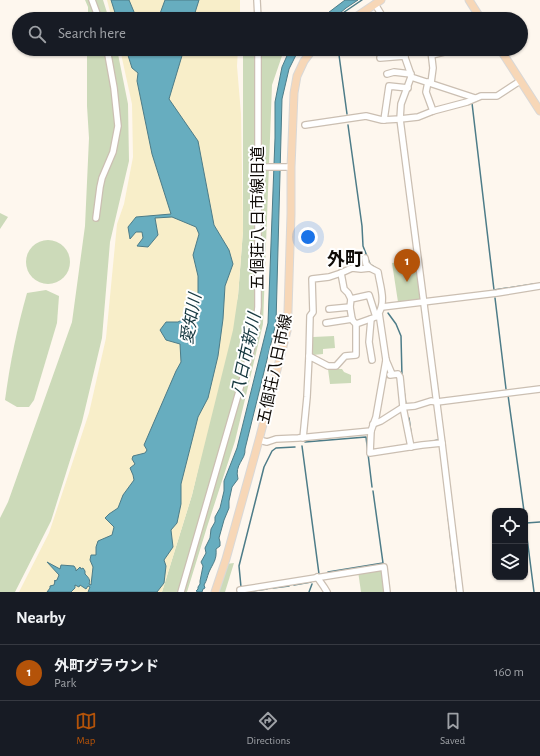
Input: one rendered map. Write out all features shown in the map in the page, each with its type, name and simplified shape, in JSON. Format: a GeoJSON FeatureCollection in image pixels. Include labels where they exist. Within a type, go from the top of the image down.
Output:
{"type":"FeatureCollection","features":[{"type":"Feature","properties":{"kind":"main road"},"geometry":{"type":"LineString","coordinates":[[363,12],[382,0]]}},
{"type":"Feature","properties":{"kind":"main road"},"geometry":{"type":"LineString","coordinates":[[468,0],[476,12]]}},
{"type":"Feature","properties":{"kind":"main road","name":"五個荘八日市線"},"geometry":{"type":"LineString","coordinates":[[215,592],[226,559],[259,440],[287,331],[291,214],[289,167],[294,93],[297,76],[309,56]]}},
{"type":"Feature","properties":{"kind":"main road"},"geometry":{"type":"LineString","coordinates":[[505,56],[540,112]]}},
{"type":"Feature","properties":{"kind":"street"},"geometry":{"type":"LineString","coordinates":[[92,0],[96,12]]}},
{"type":"Feature","properties":{"kind":"street"},"geometry":{"type":"LineString","coordinates":[[257,0],[258,12]]}},
{"type":"Feature","properties":{"kind":"street"},"geometry":{"type":"LineString","coordinates":[[375,4],[380,12]]}},
{"type":"Feature","properties":{"kind":"street"},"geometry":{"type":"LineString","coordinates":[[96,218],[101,183],[113,152],[118,126],[114,88],[108,56]]}},
{"type":"Feature","properties":{"kind":"street","name":"五個荘八日市線旧道"},"geometry":{"type":"LineString","coordinates":[[181,592],[253,343],[256,325],[258,307],[261,167],[258,56]]}},
{"type":"Feature","properties":{"kind":"street"},"geometry":{"type":"LineString","coordinates":[[380,58],[389,56]]}},
{"type":"Feature","properties":{"kind":"street"},"geometry":{"type":"LineString","coordinates":[[404,56],[411,76],[408,88],[401,104],[400,119],[460,592]]}},
{"type":"Feature","properties":{"kind":"street"},"geometry":{"type":"LineString","coordinates":[[432,56],[433,68],[426,92],[432,112]]}},
{"type":"Feature","properties":{"kind":"street"},"geometry":{"type":"LineString","coordinates":[[387,74],[394,72],[411,76],[475,98]]}},
{"type":"Feature","properties":{"kind":"street"},"geometry":{"type":"LineString","coordinates":[[305,125],[366,116],[384,120],[418,117],[467,102],[481,96],[497,96],[520,80]]}},
{"type":"Feature","properties":{"kind":"street"},"geometry":{"type":"LineString","coordinates":[[384,120],[389,86],[408,88]]}},
{"type":"Feature","properties":{"kind":"street"},"geometry":{"type":"LineString","coordinates":[[261,167],[289,167]]}},
{"type":"Feature","properties":{"kind":"street"},"geometry":{"type":"LineString","coordinates":[[365,258],[366,264],[378,272],[382,296],[370,342],[372,360]]}},
{"type":"Feature","properties":{"kind":"street"},"geometry":{"type":"LineString","coordinates":[[302,438],[307,397],[310,316],[313,312],[312,279],[329,277],[352,268],[370,268]]}},
{"type":"Feature","properties":{"kind":"street"},"geometry":{"type":"LineString","coordinates":[[309,356],[328,366],[336,366],[345,356],[356,355],[354,321],[350,307],[351,299],[344,289],[341,273]]}},
{"type":"Feature","properties":{"kind":"street"},"geometry":{"type":"LineString","coordinates":[[326,323],[354,321],[423,302],[540,286]]}},
{"type":"Feature","properties":{"kind":"street"},"geometry":{"type":"LineString","coordinates":[[351,299],[369,295],[377,314],[386,360],[392,374]]}},
{"type":"Feature","properties":{"kind":"street"},"geometry":{"type":"LineString","coordinates":[[329,309],[350,307]]}},
{"type":"Feature","properties":{"kind":"street"},"geometry":{"type":"LineString","coordinates":[[386,360],[376,417],[371,431],[370,453],[442,443]]}},
{"type":"Feature","properties":{"kind":"street"},"geometry":{"type":"LineString","coordinates":[[384,376],[398,374],[400,377],[403,407],[411,447]]}},
{"type":"Feature","properties":{"kind":"street"},"geometry":{"type":"LineString","coordinates":[[373,424],[381,421],[403,407],[431,402],[540,389]]}},
{"type":"Feature","properties":{"kind":"street"},"geometry":{"type":"LineString","coordinates":[[259,440],[267,442],[276,439],[371,431]]}},
{"type":"Feature","properties":{"kind":"street"},"geometry":{"type":"LineString","coordinates":[[240,590],[384,567],[387,592]]}},
{"type":"Feature","properties":{"kind":"street"},"geometry":{"type":"LineString","coordinates":[[318,577],[327,592]]}},
{"type":"Feature","properties":{"kind":"street"},"geometry":{"type":"LineString","coordinates":[[269,585],[269,592]]}},
{"type":"Feature","properties":{"kind":"green space"},"geometry":{"type":"Polygon","coordinates":[[[85,0],[103,0],[107,12],[88,12],[88,7],[85,0]]]}},
{"type":"Feature","properties":{"kind":"green space"},"geometry":{"type":"Polygon","coordinates":[[[87,56],[118,56],[128,104],[129,161],[110,242],[102,338],[82,422],[51,521],[15,592],[0,592],[0,518],[8,502],[72,322],[85,226],[89,138],[87,106],[87,56]]]}},
{"type":"Feature","properties":{"kind":"green space"},"geometry":{"type":"Polygon","coordinates":[[[243,56],[282,56],[272,85],[263,324],[235,441],[187,592],[162,592],[192,495],[238,296],[243,231],[243,56]]]}},
{"type":"Feature","properties":{"kind":"green space"},"geometry":{"type":"Polygon","coordinates":[[[0,213],[8,217],[0,229],[0,213]]]}},
{"type":"Feature","properties":{"kind":"green space"},"geometry":{"type":"Polygon","coordinates":[[[48,240],[60,244],[66,250],[70,262],[66,274],[60,280],[48,284],[36,280],[30,274],[26,262],[30,250],[36,244],[48,240]]]}},
{"type":"Feature","properties":{"kind":"green space"},"geometry":{"type":"Polygon","coordinates":[[[416,260],[421,300],[398,302],[392,263],[416,260]]]}},
{"type":"Feature","properties":{"kind":"green space"},"geometry":{"type":"Polygon","coordinates":[[[46,290],[59,296],[57,323],[34,400],[29,407],[17,407],[5,400],[20,319],[27,293],[46,290]]]}},
{"type":"Feature","properties":{"kind":"green space"},"geometry":{"type":"Polygon","coordinates":[[[334,336],[335,348],[323,349],[323,354],[313,355],[313,337],[334,336]]]}},
{"type":"Feature","properties":{"kind":"green space"},"geometry":{"type":"Polygon","coordinates":[[[328,369],[342,369],[344,372],[351,375],[351,383],[330,384],[328,369]]]}},
{"type":"Feature","properties":{"kind":"green space"},"geometry":{"type":"Polygon","coordinates":[[[234,563],[225,592],[219,592],[226,564],[234,563]]]}},
{"type":"Feature","properties":{"kind":"green space"},"geometry":{"type":"Polygon","coordinates":[[[384,567],[387,592],[361,592],[358,571],[384,567]]]}},
{"type":"Feature","properties":{"kind":"sand"},"geometry":{"type":"Polygon","coordinates":[[[107,0],[240,0],[240,12],[110,12],[107,0]]]}},
{"type":"Feature","properties":{"kind":"sand"},"geometry":{"type":"Polygon","coordinates":[[[122,56],[238,56],[241,114],[243,231],[238,296],[233,330],[192,495],[162,592],[19,592],[49,533],[89,413],[106,338],[117,224],[124,204],[133,157],[132,104],[122,56]]]}},
{"type":"Feature","properties":{"kind":"water"},"geometry":{"type":"Polygon","coordinates":[[[111,0],[129,0],[134,12],[115,12],[111,0]]]}},
{"type":"Feature","properties":{"kind":"water"},"geometry":{"type":"Polygon","coordinates":[[[165,0],[199,0],[195,12],[161,12],[165,0]]]}},
{"type":"Feature","properties":{"kind":"water"},"geometry":{"type":"Polygon","coordinates":[[[345,0],[358,0],[341,12],[329,12],[345,0]]]}},
{"type":"Feature","properties":{"kind":"water","name":"愛知川"},"geometry":{"type":"Polygon","coordinates":[[[128,56],[182,56],[169,99],[198,141],[214,225],[229,250],[233,264],[225,286],[223,319],[218,356],[208,398],[198,417],[181,484],[181,504],[177,523],[171,530],[173,547],[164,560],[166,566],[164,583],[157,592],[88,592],[90,587],[88,586],[86,589],[80,585],[79,587],[75,585],[75,588],[71,592],[47,592],[50,586],[54,585],[54,581],[57,580],[59,575],[47,562],[60,569],[61,565],[74,566],[76,571],[80,567],[81,569],[83,568],[88,577],[89,584],[91,585],[93,567],[90,560],[91,555],[96,555],[98,541],[112,535],[114,527],[105,518],[118,508],[123,495],[134,480],[130,468],[135,464],[132,459],[133,456],[145,453],[147,450],[144,445],[181,362],[180,344],[166,340],[160,330],[166,322],[178,322],[193,314],[198,301],[198,276],[193,255],[199,234],[196,227],[172,217],[155,218],[158,235],[148,247],[137,246],[143,238],[142,232],[136,232],[130,239],[128,227],[136,217],[171,214],[152,154],[137,81],[138,73],[132,68],[128,56]]]}},
{"type":"Feature","properties":{"kind":"water","name":"八日市新川"},"geometry":{"type":"Polygon","coordinates":[[[287,56],[296,56],[289,69],[282,99],[276,323],[245,453],[239,466],[237,474],[238,479],[232,487],[229,508],[219,538],[220,546],[216,549],[215,559],[204,585],[205,588],[202,592],[198,592],[196,591],[200,584],[203,566],[201,562],[206,553],[205,548],[210,538],[215,517],[220,508],[224,491],[224,481],[237,448],[268,323],[275,102],[282,67],[287,56]]]}},
{"type":"Feature","properties":{"kind":"waterway"},"geometry":{"type":"LineString","coordinates":[[344,12],[362,0]]}},
{"type":"Feature","properties":{"kind":"waterway"},"geometry":{"type":"LineString","coordinates":[[339,56],[347,114]]}},
{"type":"Feature","properties":{"kind":"waterway"},"geometry":{"type":"LineString","coordinates":[[472,103],[494,290],[534,284]]}},
{"type":"Feature","properties":{"kind":"waterway"},"geometry":{"type":"LineString","coordinates":[[348,125],[362,226],[363,246],[370,264],[379,270]]}},
{"type":"Feature","properties":{"kind":"waterway"},"geometry":{"type":"LineString","coordinates":[[495,298],[506,389]]}},
{"type":"Feature","properties":{"kind":"waterway"},"geometry":{"type":"LineString","coordinates":[[388,313],[396,324],[401,336],[402,377]]}},
{"type":"Feature","properties":{"kind":"waterway"},"geometry":{"type":"LineString","coordinates":[[404,391],[406,405]]}},
{"type":"Feature","properties":{"kind":"waterway"},"geometry":{"type":"LineString","coordinates":[[508,395],[524,508]]}},
{"type":"Feature","properties":{"kind":"waterway"},"geometry":{"type":"LineString","coordinates":[[409,418],[412,440]]}},
{"type":"Feature","properties":{"kind":"waterway"},"geometry":{"type":"LineString","coordinates":[[305,442],[366,437],[372,487]]}},
{"type":"Feature","properties":{"kind":"waterway"},"geometry":{"type":"LineString","coordinates":[[428,442],[438,440]]}},
{"type":"Feature","properties":{"kind":"waterway"},"geometry":{"type":"LineString","coordinates":[[302,446],[319,574]]}},
{"type":"Feature","properties":{"kind":"waterway"},"geometry":{"type":"LineString","coordinates":[[241,587],[239,566],[264,467],[272,451],[276,448],[295,447]]}},
{"type":"Feature","properties":{"kind":"waterway"},"geometry":{"type":"LineString","coordinates":[[328,572],[383,563],[373,491]]}},
{"type":"Feature","properties":{"kind":"waterway"},"geometry":{"type":"LineString","coordinates":[[448,516],[457,592]]}},
{"type":"Feature","properties":{"kind":"waterway"},"geometry":{"type":"LineString","coordinates":[[528,523],[540,522]]}},
{"type":"Feature","properties":{"kind":"waterway"},"geometry":{"type":"LineString","coordinates":[[528,544],[534,592]]}},
{"type":"Feature","properties":{"kind":"waterway"},"geometry":{"type":"LineString","coordinates":[[294,585],[311,582]]}},
{"type":"Feature","properties":{"kind":"waterway"},"geometry":{"type":"LineString","coordinates":[[309,592],[312,584]]}},
{"type":"Feature","properties":{"kind":"waterway"},"geometry":{"type":"LineString","coordinates":[[273,588],[289,586]]}},
{"type":"Feature","properties":{"kind":"waterway"},"geometry":{"type":"LineString","coordinates":[[246,592],[267,589]]}},
{"type":"Feature","properties":{"kind":"place","name":"外町グラウンド"},"geometry":{"type":"Point","coordinates":[407,282]}},
{"type":"Feature","properties":{"kind":"district","name":"外町"},"geometry":{"type":"Point","coordinates":[345,260]}}]}
